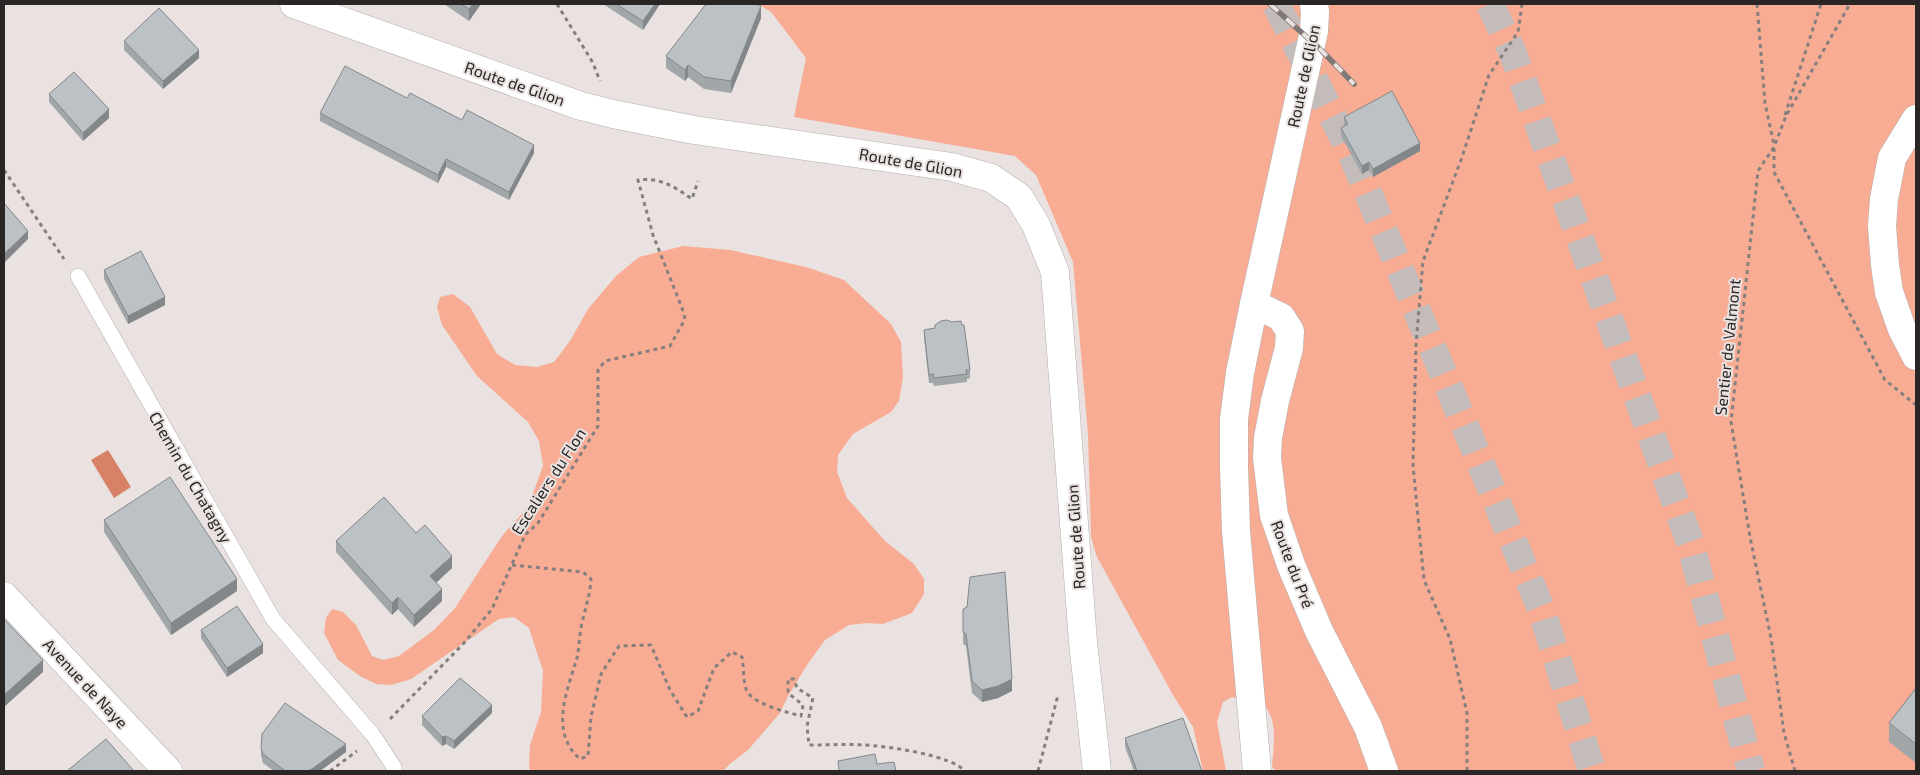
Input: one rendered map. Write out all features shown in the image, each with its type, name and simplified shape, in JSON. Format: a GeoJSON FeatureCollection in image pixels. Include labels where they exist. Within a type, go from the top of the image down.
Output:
{"type":"FeatureCollection","features":[{"type":"Feature","properties":{"kind":"street","name":"Route de Glion"},"geometry":{"type":"LineString","coordinates":[[294,4],[581,106],[694,130],[952,166],[992,178],[1019,197],[1036,225],[1055,272],[1083,633],[1097,771]]}},
{"type":"Feature","properties":{"kind":"street","name":"Route de Glion"},"geometry":{"type":"LineString","coordinates":[[1257,771],[1236,531],[1234,419],[1254,304],[1314,31],[1316,12],[1314,4]]}},
{"type":"Feature","properties":{"kind":"street"},"geometry":{"type":"LineString","coordinates":[[1916,119],[1892,158],[1884,199],[1882,226],[1889,292],[1902,329],[1916,356]]}},
{"type":"Feature","properties":{"kind":"street","name":"Route du Pré"},"geometry":{"type":"LineString","coordinates":[[1254,304],[1281,317],[1290,331],[1289,348],[1274,401],[1268,438],[1267,458],[1274,515],[1291,565],[1316,624],[1336,668],[1368,726],[1384,771]]}},
{"type":"Feature","properties":{"kind":"street","name":"Avenue de Naye"},"geometry":{"type":"LineString","coordinates":[[4,596],[168,771]]}},
{"type":"Feature","properties":{"kind":"lane","name":"Chemin du Chatagny"},"geometry":{"type":"LineString","coordinates":[[78,276],[273,619],[373,735],[394,767],[394,771]]}},
{"type":"Feature","properties":{"kind":"path"},"geometry":{"type":"LineString","coordinates":[[557,4],[593,63]]}},
{"type":"Feature","properties":{"kind":"path"},"geometry":{"type":"LineString","coordinates":[[1467,771],[1467,713],[1450,638],[1424,580],[1412,465],[1416,345],[1423,261],[1489,75],[1518,32],[1522,4]]}},
{"type":"Feature","properties":{"kind":"path"},"geometry":{"type":"LineString","coordinates":[[1756,4],[1765,103],[1774,148],[1774,172],[1885,380],[1916,405]]}},
{"type":"Feature","properties":{"kind":"path"},"geometry":{"type":"LineString","coordinates":[[1774,148],[1821,4]]}},
{"type":"Feature","properties":{"kind":"path","name":"Sentier de Valmont"},"geometry":{"type":"LineString","coordinates":[[1795,771],[1784,733],[1771,638],[1750,537],[1732,422],[1758,171],[1774,148],[1786,116],[1850,4]]}},
{"type":"Feature","properties":{"kind":"path"},"geometry":{"type":"LineString","coordinates":[[4,170],[78,276]]}},
{"type":"Feature","properties":{"kind":"path","name":"Escaliers du Flon"},"geometry":{"type":"LineString","coordinates":[[373,735],[470,637],[492,609],[525,535],[538,523],[598,426],[598,370],[605,361],[670,346],[685,319],[653,235],[638,180],[646,179],[670,184],[692,199],[698,181]]}},
{"type":"Feature","properties":{"kind":"path"},"geometry":{"type":"LineString","coordinates":[[512,565],[583,572],[591,579],[590,596],[581,628],[577,657],[569,681],[563,710],[563,730],[572,752],[580,759],[588,756],[591,717],[601,674],[619,646],[651,645],[670,690],[687,717],[698,711],[714,668],[732,652],[742,657],[746,689],[750,696],[773,708],[801,716],[803,705],[788,693],[788,679],[794,679],[797,688],[813,698],[807,726],[810,745],[866,745],[901,750],[947,759],[965,771]]}},
{"type":"Feature","properties":{"kind":"path"},"geometry":{"type":"LineString","coordinates":[[330,771],[356,750]]}},
{"type":"Feature","properties":{"kind":"path"},"geometry":{"type":"LineString","coordinates":[[1038,771],[1044,751]]}},
{"type":"Feature","properties":{"kind":"shaded area"},"geometry":{"type":"Polygon","coordinates":[[[758,4],[1916,4],[1916,771],[1276,771],[1272,767],[1273,724],[1266,708],[1257,702],[1232,697],[1223,702],[1217,722],[1226,771],[1203,771],[1193,727],[1173,695],[1097,557],[1091,537],[1088,434],[1073,262],[1036,175],[1015,156],[794,117],[806,58],[771,12],[758,4]]]}},
{"type":"Feature","properties":{"kind":"shaded area"},"geometry":{"type":"Polygon","coordinates":[[[683,246],[730,250],[806,267],[844,280],[891,324],[901,342],[903,377],[899,401],[891,412],[853,434],[838,455],[837,472],[847,498],[885,541],[914,564],[924,579],[924,594],[912,613],[883,624],[849,625],[825,640],[807,665],[780,713],[748,750],[723,771],[530,771],[530,745],[541,712],[543,671],[529,628],[514,617],[499,619],[411,679],[391,685],[376,684],[360,676],[338,660],[324,633],[326,618],[332,609],[343,612],[356,625],[372,656],[383,660],[399,656],[434,630],[455,608],[502,536],[528,507],[543,466],[539,441],[528,422],[477,376],[442,325],[437,307],[440,297],[453,294],[470,307],[497,354],[515,365],[537,367],[554,362],[570,341],[588,309],[616,276],[639,257],[683,246]]]}},
{"type":"Feature","properties":{"kind":"shaded area"},"geometry":{"type":"Polygon","coordinates":[[[108,450],[131,487],[114,498],[91,460],[108,450]]]}},
{"type":"Feature","properties":{"kind":"building"},"geometry":{"type":"Polygon","coordinates":[[[461,4],[473,4],[469,9],[461,4]]]}},
{"type":"Feature","properties":{"kind":"building"},"geometry":{"type":"Polygon","coordinates":[[[616,4],[655,4],[643,21],[616,4]]]}},
{"type":"Feature","properties":{"kind":"building"},"geometry":{"type":"Polygon","coordinates":[[[706,4],[757,4],[761,6],[731,81],[704,77],[688,65],[685,70],[666,56],[706,4]]]}},
{"type":"Feature","properties":{"kind":"building"},"geometry":{"type":"Polygon","coordinates":[[[159,8],[199,50],[163,81],[124,41],[159,8]]]}},
{"type":"Feature","properties":{"kind":"building"},"geometry":{"type":"Polygon","coordinates":[[[345,66],[407,98],[410,93],[462,120],[467,110],[534,145],[509,192],[446,159],[438,175],[320,113],[345,66]]]}},
{"type":"Feature","properties":{"kind":"building"},"geometry":{"type":"Polygon","coordinates":[[[74,72],[109,109],[83,133],[49,94],[74,72]]]}},
{"type":"Feature","properties":{"kind":"building"},"geometry":{"type":"Polygon","coordinates":[[[1392,91],[1420,143],[1373,169],[1369,162],[1362,166],[1341,128],[1348,124],[1344,117],[1392,91]]]}},
{"type":"Feature","properties":{"kind":"building"},"geometry":{"type":"Polygon","coordinates":[[[4,203],[28,231],[4,254],[4,203]]]}},
{"type":"Feature","properties":{"kind":"building"},"geometry":{"type":"Polygon","coordinates":[[[141,251],[165,297],[128,316],[104,270],[141,251]]]}},
{"type":"Feature","properties":{"kind":"building"},"geometry":{"type":"Polygon","coordinates":[[[947,320],[952,322],[961,321],[962,325],[964,325],[970,370],[966,370],[967,374],[934,378],[933,374],[929,375],[924,330],[935,328],[935,325],[941,321],[947,320]]]}},
{"type":"Feature","properties":{"kind":"building"},"geometry":{"type":"Polygon","coordinates":[[[170,477],[237,579],[171,623],[104,520],[170,477]]]}},
{"type":"Feature","properties":{"kind":"building"},"geometry":{"type":"Polygon","coordinates":[[[384,497],[416,533],[425,525],[452,556],[430,576],[442,589],[414,615],[398,597],[392,603],[336,541],[384,497]]]}},
{"type":"Feature","properties":{"kind":"building"},"geometry":{"type":"Polygon","coordinates":[[[1005,572],[1012,679],[998,686],[982,690],[972,681],[966,634],[963,632],[963,609],[967,607],[970,577],[1005,572]]]}},
{"type":"Feature","properties":{"kind":"building"},"geometry":{"type":"Polygon","coordinates":[[[237,606],[263,644],[227,668],[201,630],[237,606]]]}},
{"type":"Feature","properties":{"kind":"building"},"geometry":{"type":"Polygon","coordinates":[[[4,619],[43,660],[4,695],[4,619]]]}},
{"type":"Feature","properties":{"kind":"building"},"geometry":{"type":"Polygon","coordinates":[[[460,678],[492,705],[454,741],[446,736],[442,737],[422,716],[460,678]]]}},
{"type":"Feature","properties":{"kind":"building"},"geometry":{"type":"Polygon","coordinates":[[[1916,688],[1916,744],[1889,723],[1916,688]]]}},
{"type":"Feature","properties":{"kind":"building"},"geometry":{"type":"Polygon","coordinates":[[[285,703],[346,744],[312,769],[307,771],[285,771],[263,754],[261,748],[262,734],[285,703]]]}},
{"type":"Feature","properties":{"kind":"building"},"geometry":{"type":"Polygon","coordinates":[[[1183,718],[1202,771],[1137,771],[1125,738],[1183,718]]]}},
{"type":"Feature","properties":{"kind":"building"},"geometry":{"type":"Polygon","coordinates":[[[106,739],[134,771],[67,771],[106,739]]]}},
{"type":"Feature","properties":{"kind":"building"},"geometry":{"type":"Polygon","coordinates":[[[875,754],[877,764],[894,762],[896,771],[839,771],[838,761],[875,754]]]}},
{"type":"Feature","properties":{"kind":"tunnel"},"geometry":{"type":"LineString","coordinates":[[1276,4],[1354,159],[1542,611],[1592,771]]}},
{"type":"Feature","properties":{"kind":"tunnel"},"geometry":{"type":"LineString","coordinates":[[1490,4],[1512,51],[1690,542],[1751,771]]}},
{"type":"Feature","properties":{"kind":"railway"},"geometry":{"type":"LineString","coordinates":[[1270,4],[1321,50],[1354,84]]}}]}
